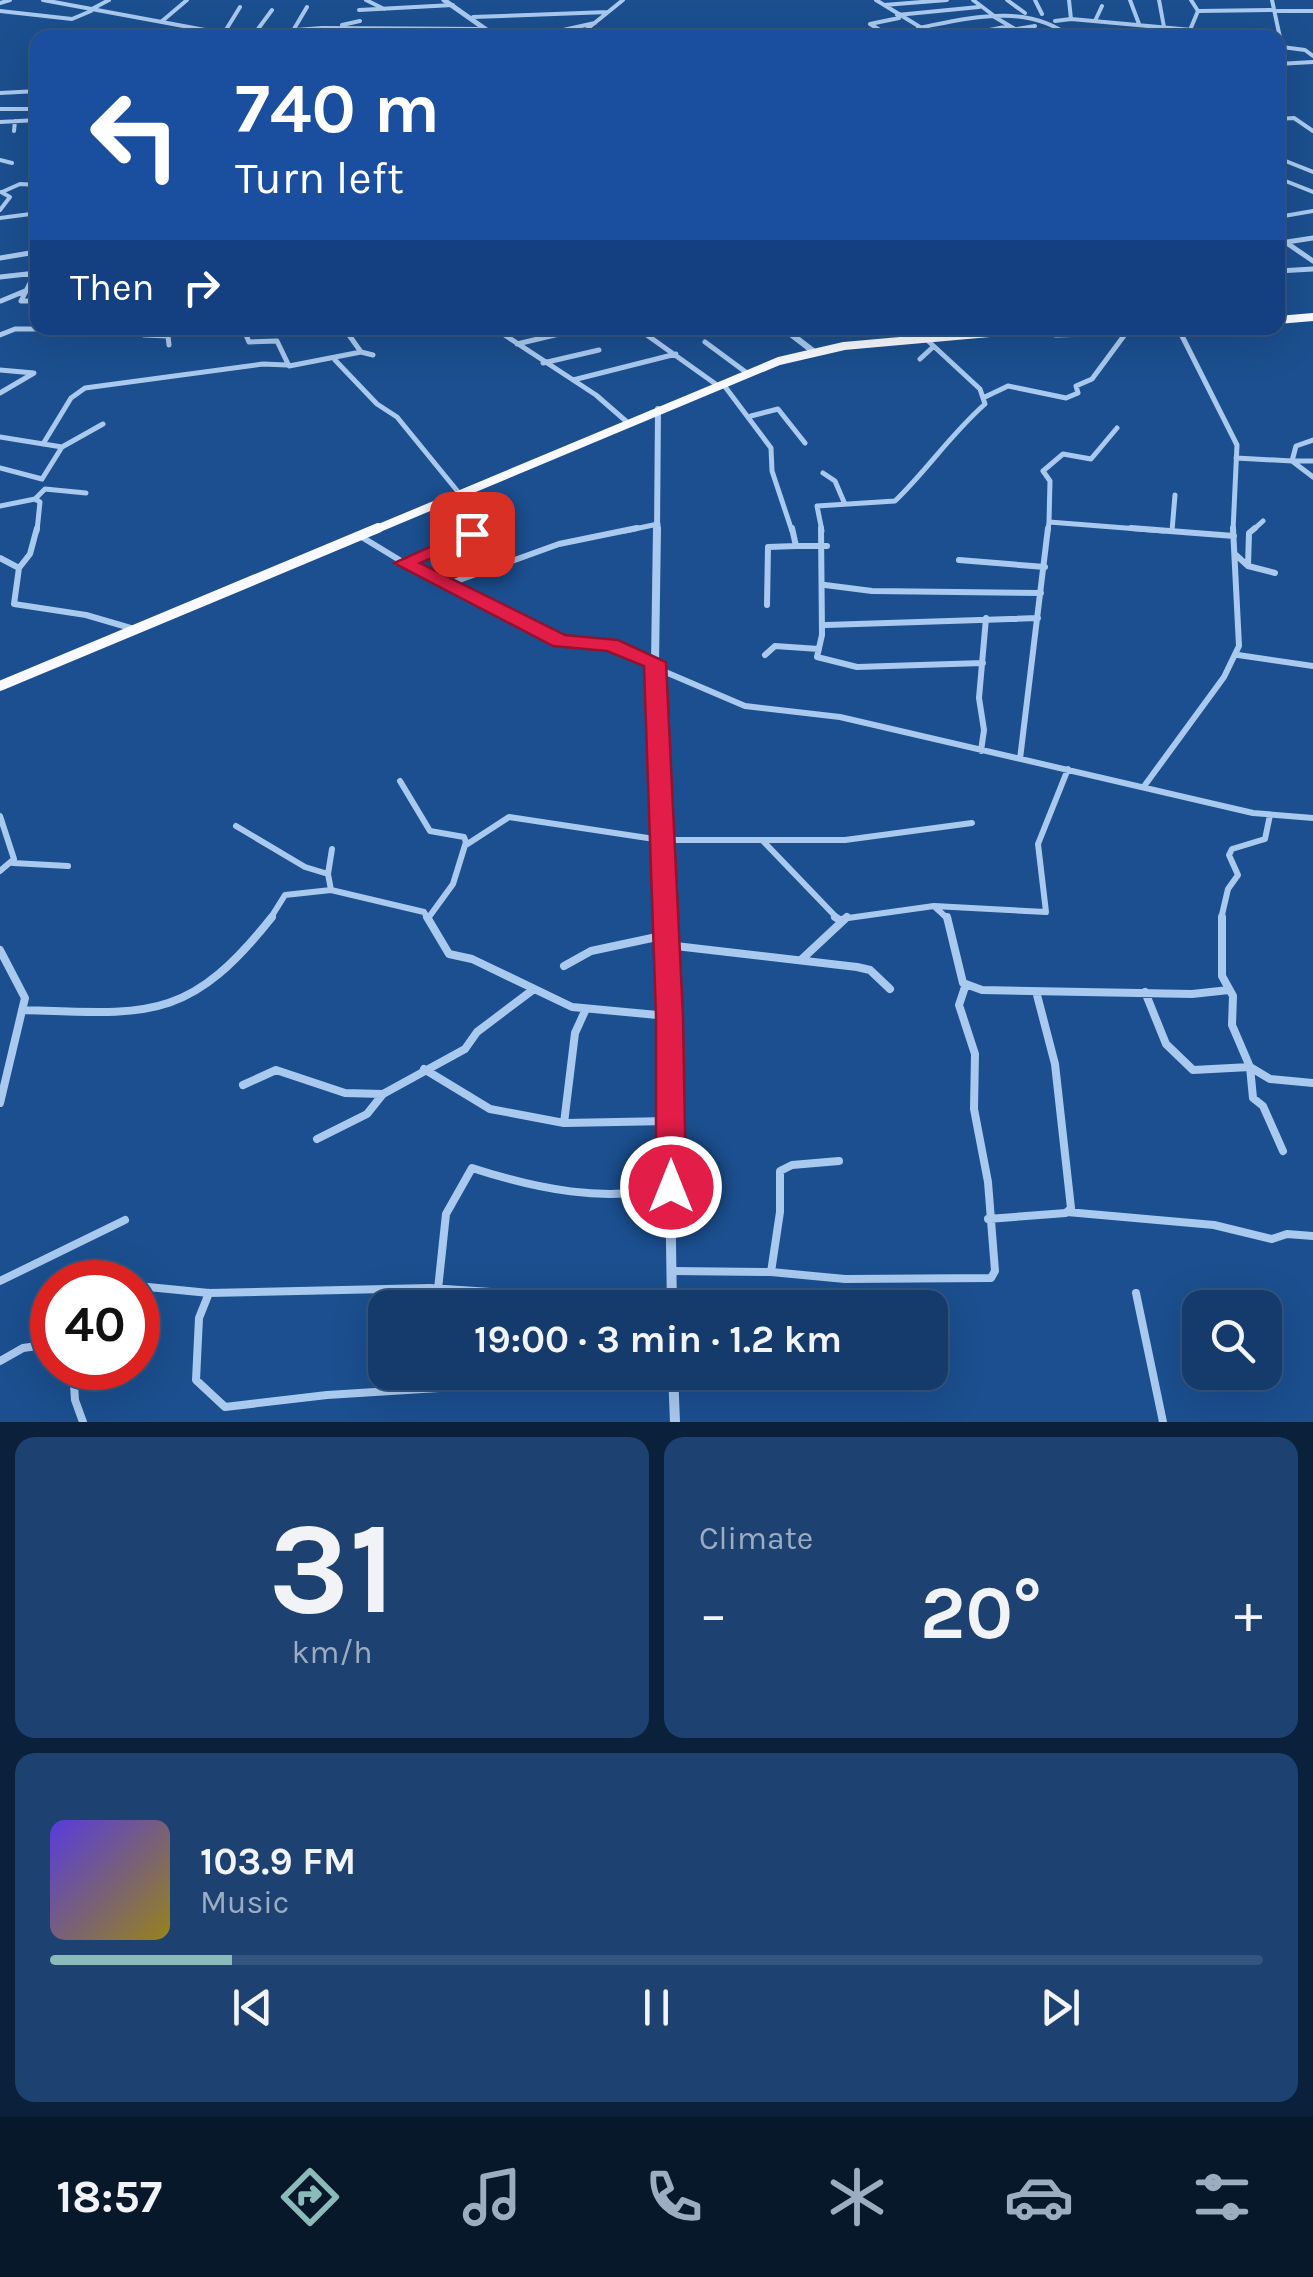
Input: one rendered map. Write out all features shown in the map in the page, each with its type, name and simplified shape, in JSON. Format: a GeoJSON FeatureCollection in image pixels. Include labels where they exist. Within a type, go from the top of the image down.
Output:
{"type":"FeatureCollection","features":[{"type":"Feature","properties":{"kind":"highway"},"geometry":{"type":"LineString","coordinates":[[1285,319],[1313,317]]}},
{"type":"Feature","properties":{"kind":"highway"},"geometry":{"type":"LineString","coordinates":[[0,686],[747,373],[813,351],[952,335]]}},
{"type":"Feature","properties":{"kind":"street"},"geometry":{"type":"LineString","coordinates":[[0,3],[10,0]]}},
{"type":"Feature","properties":{"kind":"street"},"geometry":{"type":"LineString","coordinates":[[44,0],[201,30]]}},
{"type":"Feature","properties":{"kind":"street"},"geometry":{"type":"LineString","coordinates":[[0,11],[74,19],[109,0]]}},
{"type":"Feature","properties":{"kind":"street"},"geometry":{"type":"LineString","coordinates":[[160,22],[186,0]]}},
{"type":"Feature","properties":{"kind":"street"},"geometry":{"type":"LineString","coordinates":[[366,0],[385,10]]}},
{"type":"Feature","properties":{"kind":"street"},"geometry":{"type":"LineString","coordinates":[[444,0],[490,29]]}},
{"type":"Feature","properties":{"kind":"street"},"geometry":{"type":"LineString","coordinates":[[586,30],[623,0]]}},
{"type":"Feature","properties":{"kind":"street"},"geometry":{"type":"LineString","coordinates":[[876,0],[922,30]]}},
{"type":"Feature","properties":{"kind":"street"},"geometry":{"type":"LineString","coordinates":[[882,5],[947,0]]}},
{"type":"Feature","properties":{"kind":"street"},"geometry":{"type":"LineString","coordinates":[[973,0],[1016,30],[1035,26]]}},
{"type":"Feature","properties":{"kind":"street"},"geometry":{"type":"LineString","coordinates":[[1007,0],[1026,14]]}},
{"type":"Feature","properties":{"kind":"street"},"geometry":{"type":"LineString","coordinates":[[1035,0],[1042,14],[1064,30]]}},
{"type":"Feature","properties":{"kind":"street"},"geometry":{"type":"LineString","coordinates":[[1069,0],[1071,19]]}},
{"type":"Feature","properties":{"kind":"street"},"geometry":{"type":"LineString","coordinates":[[1130,0],[1140,24]]}},
{"type":"Feature","properties":{"kind":"street"},"geometry":{"type":"LineString","coordinates":[[1159,0],[1164,26]]}},
{"type":"Feature","properties":{"kind":"street"},"geometry":{"type":"LineString","coordinates":[[1190,0],[1198,11]]}},
{"type":"Feature","properties":{"kind":"street"},"geometry":{"type":"LineString","coordinates":[[1272,0],[1279,30]]}},
{"type":"Feature","properties":{"kind":"street"},"geometry":{"type":"LineString","coordinates":[[358,10],[454,4]]}},
{"type":"Feature","properties":{"kind":"street"},"geometry":{"type":"LineString","coordinates":[[1307,4],[1311,11]]}},
{"type":"Feature","properties":{"kind":"street"},"geometry":{"type":"LineString","coordinates":[[1095,20],[1102,6]]}},
{"type":"Feature","properties":{"kind":"street"},"geometry":{"type":"LineString","coordinates":[[229,30],[240,7]]}},
{"type":"Feature","properties":{"kind":"street"},"geometry":{"type":"LineString","coordinates":[[295,29],[307,7]]}},
{"type":"Feature","properties":{"kind":"street"},"geometry":{"type":"LineString","coordinates":[[880,30],[870,24],[899,16],[979,7]]}},
{"type":"Feature","properties":{"kind":"street"},"geometry":{"type":"LineString","coordinates":[[259,30],[272,10]]}},
{"type":"Feature","properties":{"kind":"street"},"geometry":{"type":"LineString","coordinates":[[1054,22],[1095,20],[1190,30],[1198,11]]}},
{"type":"Feature","properties":{"kind":"street"},"geometry":{"type":"LineString","coordinates":[[1198,11],[1311,11]]}},
{"type":"Feature","properties":{"kind":"street"},"geometry":{"type":"LineString","coordinates":[[473,16],[608,12]]}},
{"type":"Feature","properties":{"kind":"street"},"geometry":{"type":"LineString","coordinates":[[519,13],[523,20]]}},
{"type":"Feature","properties":{"kind":"street"},"geometry":{"type":"LineString","coordinates":[[918,28],[994,16],[1042,14]]}},
{"type":"Feature","properties":{"kind":"street"},"geometry":{"type":"LineString","coordinates":[[387,30],[394,20]]}},
{"type":"Feature","properties":{"kind":"street"},"geometry":{"type":"LineString","coordinates":[[338,28],[360,21]]}},
{"type":"Feature","properties":{"kind":"street"},"geometry":{"type":"LineString","coordinates":[[436,30],[438,22]]}},
{"type":"Feature","properties":{"kind":"street"},"geometry":{"type":"LineString","coordinates":[[562,30],[596,22]]}},
{"type":"Feature","properties":{"kind":"street"},"geometry":{"type":"LineString","coordinates":[[989,30],[1010,26]]}},
{"type":"Feature","properties":{"kind":"street"},"geometry":{"type":"LineString","coordinates":[[422,30],[490,29]]}},
{"type":"Feature","properties":{"kind":"street"},"geometry":{"type":"LineString","coordinates":[[287,30],[366,30]]}},
{"type":"Feature","properties":{"kind":"street"},"geometry":{"type":"LineString","coordinates":[[1285,48],[1309,51],[1313,59],[1285,63]]}},
{"type":"Feature","properties":{"kind":"street"},"geometry":{"type":"LineString","coordinates":[[0,93],[30,91]]}},
{"type":"Feature","properties":{"kind":"street"},"geometry":{"type":"LineString","coordinates":[[0,109],[30,110]]}},
{"type":"Feature","properties":{"kind":"street"},"geometry":{"type":"LineString","coordinates":[[1285,119],[1294,118],[1313,132]]}},
{"type":"Feature","properties":{"kind":"street"},"geometry":{"type":"LineString","coordinates":[[0,122],[30,120]]}},
{"type":"Feature","properties":{"kind":"street"},"geometry":{"type":"LineString","coordinates":[[14,131],[16,121]]}},
{"type":"Feature","properties":{"kind":"street"},"geometry":{"type":"LineString","coordinates":[[0,160],[12,162]]}},
{"type":"Feature","properties":{"kind":"street"},"geometry":{"type":"LineString","coordinates":[[1285,161],[1313,172]]}},
{"type":"Feature","properties":{"kind":"street"},"geometry":{"type":"LineString","coordinates":[[1285,181],[1313,192]]}},
{"type":"Feature","properties":{"kind":"street"},"geometry":{"type":"LineString","coordinates":[[1,192],[20,184],[30,185]]}},
{"type":"Feature","properties":{"kind":"street"},"geometry":{"type":"LineString","coordinates":[[0,216],[10,197],[1,192]]}},
{"type":"Feature","properties":{"kind":"street"},"geometry":{"type":"LineString","coordinates":[[1285,211],[1290,214]]}},
{"type":"Feature","properties":{"kind":"street"},"geometry":{"type":"LineString","coordinates":[[1285,215],[1313,211]]}},
{"type":"Feature","properties":{"kind":"street"},"geometry":{"type":"LineString","coordinates":[[0,216],[30,214]]}},
{"type":"Feature","properties":{"kind":"street"},"geometry":{"type":"LineString","coordinates":[[1286,242],[1313,238]]}},
{"type":"Feature","properties":{"kind":"street"},"geometry":{"type":"LineString","coordinates":[[1286,242],[1313,261]]}},
{"type":"Feature","properties":{"kind":"street"},"geometry":{"type":"LineString","coordinates":[[0,258],[30,253]]}},
{"type":"Feature","properties":{"kind":"street"},"geometry":{"type":"LineString","coordinates":[[1285,271],[1313,269]]}},
{"type":"Feature","properties":{"kind":"street"},"geometry":{"type":"LineString","coordinates":[[0,278],[30,274]]}},
{"type":"Feature","properties":{"kind":"street"},"geometry":{"type":"LineString","coordinates":[[30,284],[21,301],[30,301]]}},
{"type":"Feature","properties":{"kind":"street"},"geometry":{"type":"LineString","coordinates":[[1,301],[26,291]]}},
{"type":"Feature","properties":{"kind":"street"},"geometry":{"type":"LineString","coordinates":[[0,335],[30,329]]}},
{"type":"Feature","properties":{"kind":"street"},"geometry":{"type":"LineString","coordinates":[[144,335],[168,336],[169,344]]}},
{"type":"Feature","properties":{"kind":"street"},"geometry":{"type":"LineString","coordinates":[[246,335],[249,342],[277,341],[287,366]]}},
{"type":"Feature","properties":{"kind":"street"},"geometry":{"type":"LineString","coordinates":[[349,335],[362,352]]}},
{"type":"Feature","properties":{"kind":"street"},"geometry":{"type":"LineString","coordinates":[[504,335],[627,422]]}},
{"type":"Feature","properties":{"kind":"street"},"geometry":{"type":"LineString","coordinates":[[516,344],[554,335]]}},
{"type":"Feature","properties":{"kind":"street"},"geometry":{"type":"LineString","coordinates":[[648,335],[719,384],[751,416],[771,448],[770,460],[793,522],[796,546]]}},
{"type":"Feature","properties":{"kind":"street"},"geometry":{"type":"LineString","coordinates":[[792,335],[813,351]]}},
{"type":"Feature","properties":{"kind":"street"},"geometry":{"type":"LineString","coordinates":[[919,335],[985,397],[985,404],[942,444],[905,494],[886,504],[844,502],[817,506],[827,546],[822,610],[826,625],[817,651],[821,660],[856,666],[983,663]]}},
{"type":"Feature","properties":{"kind":"street"},"geometry":{"type":"LineString","coordinates":[[985,397],[1008,386],[1066,398],[1078,393],[1076,386],[1092,379],[1125,335]]}},
{"type":"Feature","properties":{"kind":"street"},"geometry":{"type":"LineString","coordinates":[[1145,785],[1238,654],[1235,438],[1209,396],[1181,335]]}},
{"type":"Feature","properties":{"kind":"street"},"geometry":{"type":"LineString","coordinates":[[705,342],[747,373]]}},
{"type":"Feature","properties":{"kind":"street"},"geometry":{"type":"LineString","coordinates":[[920,359],[934,347]]}},
{"type":"Feature","properties":{"kind":"street"},"geometry":{"type":"LineString","coordinates":[[543,363],[599,350]]}},
{"type":"Feature","properties":{"kind":"street"},"geometry":{"type":"LineString","coordinates":[[44,444],[71,398],[85,388],[263,364],[287,366],[335,360],[362,352],[373,355]]}},
{"type":"Feature","properties":{"kind":"street"},"geometry":{"type":"LineString","coordinates":[[572,380],[676,354]]}},
{"type":"Feature","properties":{"kind":"street"},"geometry":{"type":"LineString","coordinates":[[335,360],[355,384],[398,417],[459,493]]}},
{"type":"Feature","properties":{"kind":"street"},"geometry":{"type":"LineString","coordinates":[[0,370],[34,373],[0,393]]}},
{"type":"Feature","properties":{"kind":"street"},"geometry":{"type":"LineString","coordinates":[[658,409],[656,665],[670,1016],[671,1290]]}},
{"type":"Feature","properties":{"kind":"street"},"geometry":{"type":"LineString","coordinates":[[751,416],[778,409],[805,444]]}},
{"type":"Feature","properties":{"kind":"street"},"geometry":{"type":"LineString","coordinates":[[42,479],[62,446],[102,424]]}},
{"type":"Feature","properties":{"kind":"street"},"geometry":{"type":"LineString","coordinates":[[1020,759],[1049,522],[1050,481],[1043,471],[1063,454],[1091,459],[1118,428]]}},
{"type":"Feature","properties":{"kind":"street"},"geometry":{"type":"LineString","coordinates":[[0,437],[62,446]]}},
{"type":"Feature","properties":{"kind":"street"},"geometry":{"type":"LineString","coordinates":[[1292,461],[1296,446],[1313,440]]}},
{"type":"Feature","properties":{"kind":"street"},"geometry":{"type":"LineString","coordinates":[[1236,458],[1313,461]]}},
{"type":"Feature","properties":{"kind":"street"},"geometry":{"type":"LineString","coordinates":[[1292,461],[1313,476]]}},
{"type":"Feature","properties":{"kind":"street"},"geometry":{"type":"LineString","coordinates":[[0,468],[42,479]]}},
{"type":"Feature","properties":{"kind":"street"},"geometry":{"type":"LineString","coordinates":[[823,474],[835,482],[844,502]]}},
{"type":"Feature","properties":{"kind":"street"},"geometry":{"type":"LineString","coordinates":[[42,479],[46,489]]}},
{"type":"Feature","properties":{"kind":"street"},"geometry":{"type":"LineString","coordinates":[[0,506],[35,499],[46,489],[86,492]]}},
{"type":"Feature","properties":{"kind":"street"},"geometry":{"type":"LineString","coordinates":[[1172,532],[1175,495]]}},
{"type":"Feature","properties":{"kind":"street"},"geometry":{"type":"LineString","coordinates":[[35,499],[40,502],[32,558],[19,568],[14,604],[86,615],[138,630]]}},
{"type":"Feature","properties":{"kind":"street"},"geometry":{"type":"LineString","coordinates":[[1248,566],[1249,533],[1263,521]]}},
{"type":"Feature","properties":{"kind":"street"},"geometry":{"type":"LineString","coordinates":[[1049,522],[1234,536]]}},
{"type":"Feature","properties":{"kind":"street"},"geometry":{"type":"LineString","coordinates":[[447,584],[560,544],[658,524]]}},
{"type":"Feature","properties":{"kind":"street"},"geometry":{"type":"LineString","coordinates":[[404,563],[472,534]]}},
{"type":"Feature","properties":{"kind":"street"},"geometry":{"type":"LineString","coordinates":[[360,535],[404,563],[560,641],[610,645],[746,706],[840,717],[1270,815],[1313,818]]}},
{"type":"Feature","properties":{"kind":"street"},"geometry":{"type":"LineString","coordinates":[[767,604],[768,547],[827,546]]}},
{"type":"Feature","properties":{"kind":"street"},"geometry":{"type":"LineString","coordinates":[[1235,554],[1248,566],[1275,573]]}},
{"type":"Feature","properties":{"kind":"street"},"geometry":{"type":"LineString","coordinates":[[0,558],[19,568]]}},
{"type":"Feature","properties":{"kind":"street"},"geometry":{"type":"LineString","coordinates":[[959,560],[1045,567]]}},
{"type":"Feature","properties":{"kind":"street"},"geometry":{"type":"LineString","coordinates":[[825,586],[872,591],[1041,594]]}},
{"type":"Feature","properties":{"kind":"street"},"geometry":{"type":"LineString","coordinates":[[981,751],[986,618]]}},
{"type":"Feature","properties":{"kind":"street"},"geometry":{"type":"LineString","coordinates":[[826,625],[896,628],[986,618],[1038,618]]}},
{"type":"Feature","properties":{"kind":"street"},"geometry":{"type":"LineString","coordinates":[[766,655],[774,646],[817,651]]}},
{"type":"Feature","properties":{"kind":"street"},"geometry":{"type":"LineString","coordinates":[[1238,654],[1313,666]]}},
{"type":"Feature","properties":{"kind":"street"},"geometry":{"type":"LineString","coordinates":[[762,840],[822,907],[838,919],[934,906],[1046,912],[1038,844],[1068,769]]}},
{"type":"Feature","properties":{"kind":"street"},"geometry":{"type":"LineString","coordinates":[[400,781],[430,831],[464,837],[466,844],[453,884],[428,918]]}},
{"type":"Feature","properties":{"kind":"street"},"geometry":{"type":"LineString","coordinates":[[1270,815],[1265,838],[1232,848],[1230,855],[1238,875],[1228,889],[1221,943],[1222,976],[1230,990],[1232,1025],[1250,1067],[1253,1098],[1263,1106],[1283,1152]]}},
{"type":"Feature","properties":{"kind":"street"},"geometry":{"type":"LineString","coordinates":[[0,816],[13,846],[13,863]]}},
{"type":"Feature","properties":{"kind":"street"},"geometry":{"type":"LineString","coordinates":[[466,844],[509,817],[661,840],[846,840],[972,823]]}},
{"type":"Feature","properties":{"kind":"street"},"geometry":{"type":"LineString","coordinates":[[236,826],[305,866],[328,874]]}},
{"type":"Feature","properties":{"kind":"street"},"geometry":{"type":"LineString","coordinates":[[331,890],[328,874],[332,849]]}},
{"type":"Feature","properties":{"kind":"street"},"geometry":{"type":"LineString","coordinates":[[0,871],[13,863],[68,866]]}},
{"type":"Feature","properties":{"kind":"street"},"geometry":{"type":"LineString","coordinates":[[22,1010],[118,1018],[192,996],[223,974],[287,894],[331,890],[375,897],[424,912],[436,939],[449,954],[572,1007],[670,1016]]}},
{"type":"Feature","properties":{"kind":"street"},"geometry":{"type":"LineString","coordinates":[[671,1271],[984,1281],[995,1270],[988,1182],[974,1109],[974,1054],[960,1004],[966,984],[948,917],[934,906]]}},
{"type":"Feature","properties":{"kind":"street"},"geometry":{"type":"LineString","coordinates":[[802,959],[830,934],[838,919]]}},
{"type":"Feature","properties":{"kind":"street"},"geometry":{"type":"LineString","coordinates":[[564,966],[591,950],[666,940],[870,970],[890,989]]}},
{"type":"Feature","properties":{"kind":"street"},"geometry":{"type":"LineString","coordinates":[[0,950],[22,985],[22,1010],[0,1103]]}},
{"type":"Feature","properties":{"kind":"street"},"geometry":{"type":"LineString","coordinates":[[966,984],[982,990],[1036,994],[1230,990]]}},
{"type":"Feature","properties":{"kind":"street"},"geometry":{"type":"LineString","coordinates":[[318,1139],[367,1114],[383,1094],[465,1049],[476,1032],[534,988]]}},
{"type":"Feature","properties":{"kind":"street"},"geometry":{"type":"LineString","coordinates":[[1144,992],[1166,1044],[1183,1065],[1193,1070],[1250,1067],[1270,1080],[1313,1083]]}},
{"type":"Feature","properties":{"kind":"street"},"geometry":{"type":"LineString","coordinates":[[1036,994],[1054,1056],[1072,1184],[1070,1208],[1066,1212]]}},
{"type":"Feature","properties":{"kind":"street"},"geometry":{"type":"LineString","coordinates":[[564,1123],[578,1020],[582,1012],[591,1010]]}},
{"type":"Feature","properties":{"kind":"street"},"geometry":{"type":"LineString","coordinates":[[243,1085],[256,1073],[274,1068],[352,1096],[383,1094]]}},
{"type":"Feature","properties":{"kind":"street"},"geometry":{"type":"LineString","coordinates":[[424,1069],[490,1109],[564,1123],[670,1120]]}},
{"type":"Feature","properties":{"kind":"street"},"geometry":{"type":"LineString","coordinates":[[771,1272],[780,1212],[780,1171],[839,1161]]}},
{"type":"Feature","properties":{"kind":"street"},"geometry":{"type":"LineString","coordinates":[[438,1289],[439,1233],[448,1202],[472,1168],[572,1192],[630,1197],[671,1187]]}},
{"type":"Feature","properties":{"kind":"street"},"geometry":{"type":"LineString","coordinates":[[988,1219],[1089,1210],[1214,1225],[1272,1239],[1287,1234],[1313,1236]]}},
{"type":"Feature","properties":{"kind":"street"},"geometry":{"type":"LineString","coordinates":[[0,1281],[125,1220]]}},
{"type":"Feature","properties":{"kind":"street"},"geometry":{"type":"LineString","coordinates":[[160,1288],[209,1293],[456,1290]]}},
{"type":"Feature","properties":{"kind":"street"},"geometry":{"type":"LineString","coordinates":[[209,1293],[199,1318],[196,1380],[225,1407],[397,1390]]}},
{"type":"Feature","properties":{"kind":"street"},"geometry":{"type":"LineString","coordinates":[[1136,1293],[1163,1422]]}},
{"type":"Feature","properties":{"kind":"street"},"geometry":{"type":"LineString","coordinates":[[0,1361],[30,1347]]}},
{"type":"Feature","properties":{"kind":"street"},"geometry":{"type":"LineString","coordinates":[[74,1390],[83,1422]]}},
{"type":"Feature","properties":{"kind":"street"},"geometry":{"type":"LineString","coordinates":[[674,1390],[675,1422]]}},
{"type":"Feature","properties":{"kind":"route"},"geometry":{"type":"LineString","coordinates":[[472,534],[404,563],[560,641],[610,645],[655,662],[670,1016],[671,1187]]}}]}
